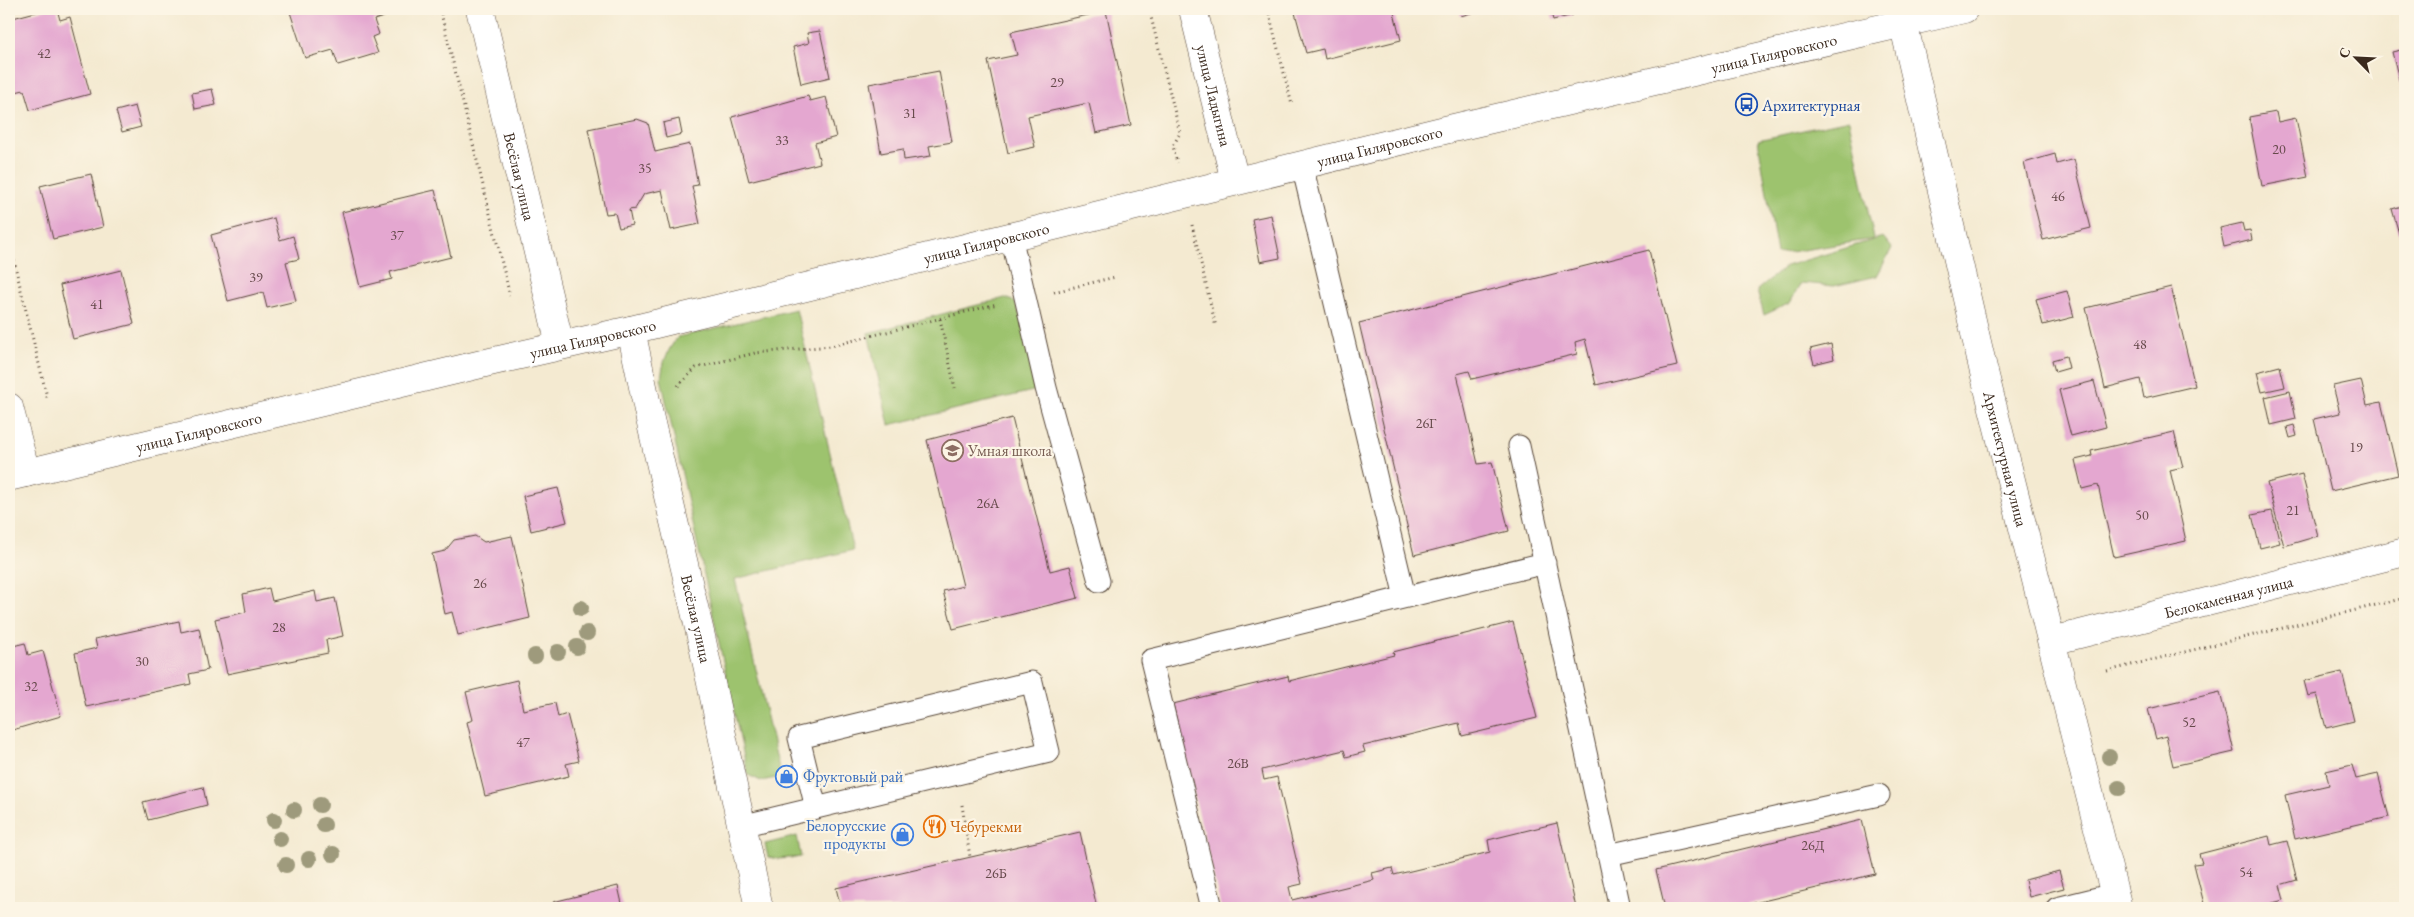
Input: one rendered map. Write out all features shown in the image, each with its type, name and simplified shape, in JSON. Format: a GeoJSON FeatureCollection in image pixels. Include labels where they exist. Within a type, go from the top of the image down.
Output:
{"type":"FeatureCollection","features":[{"type":"Feature","properties":{"kind":"street","name":"Весёлая улица"},"geometry":{"type":"LineString","coordinates":[[480,9],[560,346]]}},
{"type":"Feature","properties":{"kind":"street","name":"улица Ладыгина"},"geometry":{"type":"LineString","coordinates":[[1193,9],[1234,181]]}},
{"type":"Feature","properties":{"kind":"street","name":"улица Гиляровского"},"geometry":{"type":"LineString","coordinates":[[17,475],[631,330],[1902,16],[1964,9]]}},
{"type":"Feature","properties":{"kind":"street","name":"Архитектурная улица"},"geometry":{"type":"LineString","coordinates":[[1902,16],[1983,368],[2116,901]]}},
{"type":"Feature","properties":{"kind":"street","name":"Весёлая улица"},"geometry":{"type":"LineString","coordinates":[[631,330],[702,642],[759,908]]}},
{"type":"Feature","properties":{"kind":"street"},"geometry":{"type":"LineString","coordinates":[[9,407],[17,475]]}},
{"type":"Feature","properties":{"kind":"street","name":"Белокаменная улица"},"geometry":{"type":"LineString","coordinates":[[2052,641],[2405,552]]}},
{"type":"Feature","properties":{"kind":"lane"},"geometry":{"type":"LineString","coordinates":[[1302,165],[1405,597]]}},
{"type":"Feature","properties":{"kind":"lane"},"geometry":{"type":"LineString","coordinates":[[1011,236],[1046,388],[1099,581]]}},
{"type":"Feature","properties":{"kind":"lane"},"geometry":{"type":"LineString","coordinates":[[1519,446],[1620,908]]}},
{"type":"Feature","properties":{"kind":"lane"},"geometry":{"type":"LineString","coordinates":[[1212,908],[1151,660],[1544,563]]}},
{"type":"Feature","properties":{"kind":"lane"},"geometry":{"type":"LineString","coordinates":[[741,826],[816,808],[1049,752],[1032,682],[800,738],[816,808]]}},
{"type":"Feature","properties":{"kind":"lane"},"geometry":{"type":"LineString","coordinates":[[1608,855],[1879,795]]}},
{"type":"Feature","properties":{"kind":"lane"},"geometry":{"type":"LineString","coordinates":[[2057,908],[2116,901]]}},
{"type":"Feature","properties":{"kind":"path"},"geometry":{"type":"LineString","coordinates":[[440,9],[510,296]]}},
{"type":"Feature","properties":{"kind":"path"},"geometry":{"type":"LineString","coordinates":[[1149,9],[1180,133],[1173,146]]}},
{"type":"Feature","properties":{"kind":"path"},"geometry":{"type":"LineString","coordinates":[[1268,9],[1292,105]]}},
{"type":"Feature","properties":{"kind":"path"},"geometry":{"type":"LineString","coordinates":[[1191,220],[1216,327]]}},
{"type":"Feature","properties":{"kind":"path"},"geometry":{"type":"LineString","coordinates":[[9,241],[48,401]]}},
{"type":"Feature","properties":{"kind":"path"},"geometry":{"type":"LineString","coordinates":[[1048,293],[1115,277]]}},
{"type":"Feature","properties":{"kind":"path"},"geometry":{"type":"LineString","coordinates":[[649,415],[696,368],[755,353],[831,346],[1002,303]]}},
{"type":"Feature","properties":{"kind":"path"},"geometry":{"type":"LineString","coordinates":[[940,319],[954,388]]}},
{"type":"Feature","properties":{"kind":"path"},"geometry":{"type":"LineString","coordinates":[[2107,671],[2405,598]]}},
{"type":"Feature","properties":{"kind":"path"},"geometry":{"type":"LineString","coordinates":[[961,803],[970,857]]}},
{"type":"Feature","properties":{"kind":"green space"},"geometry":{"type":"Polygon","coordinates":[[[1849,120],[1874,239],[1777,254],[1758,140],[1849,120]]]}},
{"type":"Feature","properties":{"kind":"green space"},"geometry":{"type":"Polygon","coordinates":[[[1883,237],[1892,248],[1877,276],[1834,286],[1801,283],[1790,303],[1764,315],[1757,290],[1786,266],[1883,237]]]}},
{"type":"Feature","properties":{"kind":"green space"},"geometry":{"type":"Polygon","coordinates":[[[1005,298],[1015,302],[1022,321],[1037,390],[889,425],[868,333],[1005,298]]]}},
{"type":"Feature","properties":{"kind":"green space"},"geometry":{"type":"Polygon","coordinates":[[[796,309],[853,550],[735,579],[781,777],[761,781],[748,775],[661,378],[666,356],[678,337],[796,309]]]}},
{"type":"Feature","properties":{"kind":"green space"},"geometry":{"type":"Polygon","coordinates":[[[797,836],[801,857],[778,859],[768,857],[765,844],[797,836]]]}},
{"type":"Feature","properties":{"kind":"building"},"geometry":{"type":"Polygon","coordinates":[[[47,9],[57,9],[60,20],[70,17],[90,94],[30,110],[24,90],[11,93],[9,86],[9,19],[47,9]]]}},
{"type":"Feature","properties":{"kind":"building"},"geometry":{"type":"Polygon","coordinates":[[[289,9],[408,9],[374,20],[379,34],[372,37],[378,53],[338,65],[333,50],[305,58],[289,9]]]}},
{"type":"Feature","properties":{"kind":"building"},"geometry":{"type":"Polygon","coordinates":[[[1294,9],[1393,9],[1401,40],[1325,59],[1323,49],[1306,53],[1294,9]]]}},
{"type":"Feature","properties":{"kind":"building"},"geometry":{"type":"Polygon","coordinates":[[[1459,9],[1484,9],[1461,16],[1459,9]]]}},
{"type":"Feature","properties":{"kind":"building"},"geometry":{"type":"Polygon","coordinates":[[[1550,9],[1571,9],[1573,15],[1553,20],[1550,9]]]}},
{"type":"Feature","properties":{"kind":"building"},"geometry":{"type":"Polygon","coordinates":[[[1106,11],[1131,125],[1096,133],[1089,103],[1028,116],[1035,147],[1008,153],[988,61],[1017,55],[1011,32],[1106,11]]]}},
{"type":"Feature","properties":{"kind":"building"},"geometry":{"type":"Polygon","coordinates":[[[820,31],[830,77],[801,84],[793,47],[809,43],[807,33],[820,31]]]}},
{"type":"Feature","properties":{"kind":"building"},"geometry":{"type":"Polygon","coordinates":[[[2405,49],[2405,103],[2392,52],[2405,49]]]}},
{"type":"Feature","properties":{"kind":"building"},"geometry":{"type":"Polygon","coordinates":[[[939,71],[952,142],[929,146],[931,156],[904,160],[903,149],[881,153],[869,84],[939,71]]]}},
{"type":"Feature","properties":{"kind":"building"},"geometry":{"type":"Polygon","coordinates":[[[212,89],[216,105],[195,109],[192,93],[212,89]]]}},
{"type":"Feature","properties":{"kind":"building"},"geometry":{"type":"Polygon","coordinates":[[[808,96],[810,101],[826,97],[836,137],[815,143],[820,163],[749,181],[732,117],[808,96]]]}},
{"type":"Feature","properties":{"kind":"building"},"geometry":{"type":"Polygon","coordinates":[[[135,106],[141,127],[122,132],[116,111],[135,106]]]}},
{"type":"Feature","properties":{"kind":"building"},"geometry":{"type":"Polygon","coordinates":[[[2276,112],[2278,122],[2296,118],[2308,177],[2262,186],[2249,117],[2276,112]]]}},
{"type":"Feature","properties":{"kind":"building"},"geometry":{"type":"Polygon","coordinates":[[[637,119],[648,123],[655,152],[690,144],[698,185],[692,186],[700,224],[671,230],[662,190],[644,194],[635,209],[629,210],[632,225],[619,228],[615,213],[606,214],[588,129],[637,119]]]}},
{"type":"Feature","properties":{"kind":"building"},"geometry":{"type":"Polygon","coordinates":[[[679,119],[682,134],[666,138],[663,123],[679,119]]]}},
{"type":"Feature","properties":{"kind":"building"},"geometry":{"type":"Polygon","coordinates":[[[2055,154],[2057,164],[2074,159],[2091,228],[2043,240],[2024,163],[2055,154]]]}},
{"type":"Feature","properties":{"kind":"building"},"geometry":{"type":"Polygon","coordinates":[[[91,174],[103,227],[53,239],[40,186],[91,174]]]}},
{"type":"Feature","properties":{"kind":"building"},"geometry":{"type":"Polygon","coordinates":[[[435,190],[451,257],[390,272],[392,279],[360,287],[342,212],[435,190]]]}},
{"type":"Feature","properties":{"kind":"building"},"geometry":{"type":"Polygon","coordinates":[[[2405,205],[2405,255],[2392,209],[2405,205]]]}},
{"type":"Feature","properties":{"kind":"building"},"geometry":{"type":"Polygon","coordinates":[[[1271,215],[1280,258],[1260,262],[1252,219],[1271,215]]]}},
{"type":"Feature","properties":{"kind":"building"},"geometry":{"type":"Polygon","coordinates":[[[274,218],[280,240],[293,236],[299,259],[286,262],[296,301],[267,308],[263,292],[228,301],[211,235],[274,218]]]}},
{"type":"Feature","properties":{"kind":"building"},"geometry":{"type":"Polygon","coordinates":[[[2242,223],[2244,231],[2250,230],[2252,240],[2224,247],[2220,228],[2242,223]]]}},
{"type":"Feature","properties":{"kind":"building"},"geometry":{"type":"Polygon","coordinates":[[[1649,250],[1677,366],[1596,385],[1585,339],[1575,342],[1577,354],[1472,379],[1469,371],[1457,374],[1478,464],[1492,462],[1509,531],[1414,555],[1359,323],[1649,250]]]}},
{"type":"Feature","properties":{"kind":"building"},"geometry":{"type":"Polygon","coordinates":[[[121,270],[134,324],[73,339],[60,285],[121,270]]]}},
{"type":"Feature","properties":{"kind":"building"},"geometry":{"type":"Polygon","coordinates":[[[2171,287],[2195,386],[2144,398],[2140,379],[2105,388],[2086,308],[2171,287]]]}},
{"type":"Feature","properties":{"kind":"building"},"geometry":{"type":"Polygon","coordinates":[[[2067,291],[2074,317],[2043,325],[2036,299],[2067,291]]]}},
{"type":"Feature","properties":{"kind":"building"},"geometry":{"type":"Polygon","coordinates":[[[1831,344],[1834,359],[1814,364],[1810,349],[1831,344]]]}},
{"type":"Feature","properties":{"kind":"building"},"geometry":{"type":"Polygon","coordinates":[[[2066,356],[2069,368],[2055,372],[2052,360],[2066,356]]]}},
{"type":"Feature","properties":{"kind":"building"},"geometry":{"type":"Polygon","coordinates":[[[2280,366],[2285,387],[2262,392],[2257,372],[2280,366]]]}},
{"type":"Feature","properties":{"kind":"building"},"geometry":{"type":"Polygon","coordinates":[[[2361,380],[2367,405],[2381,402],[2398,475],[2331,491],[2314,419],[2340,413],[2333,386],[2361,380]]]}},
{"type":"Feature","properties":{"kind":"building"},"geometry":{"type":"Polygon","coordinates":[[[2094,381],[2106,427],[2071,436],[2059,390],[2094,381]]]}},
{"type":"Feature","properties":{"kind":"building"},"geometry":{"type":"Polygon","coordinates":[[[2290,391],[2296,419],[2271,425],[2265,397],[2290,391]]]}},
{"type":"Feature","properties":{"kind":"building"},"geometry":{"type":"Polygon","coordinates":[[[1012,418],[1050,571],[1070,566],[1078,598],[953,629],[943,591],[963,586],[927,440],[1012,418]]]}},
{"type":"Feature","properties":{"kind":"building"},"geometry":{"type":"Polygon","coordinates":[[[2294,425],[2297,436],[2290,438],[2287,427],[2294,425]]]}},
{"type":"Feature","properties":{"kind":"building"},"geometry":{"type":"Polygon","coordinates":[[[2174,432],[2183,467],[2170,470],[2186,541],[2114,557],[2098,485],[2082,489],[2075,460],[2092,456],[2091,451],[2174,432]]]}},
{"type":"Feature","properties":{"kind":"building"},"geometry":{"type":"Polygon","coordinates":[[[2302,474],[2318,536],[2284,546],[2267,483],[2302,474]]]}},
{"type":"Feature","properties":{"kind":"building"},"geometry":{"type":"Polygon","coordinates":[[[558,488],[567,522],[531,531],[523,496],[558,488]]]}},
{"type":"Feature","properties":{"kind":"building"},"geometry":{"type":"Polygon","coordinates":[[[2272,511],[2280,543],[2260,548],[2252,515],[2272,511]]]}},
{"type":"Feature","properties":{"kind":"building"},"geometry":{"type":"Polygon","coordinates":[[[475,536],[484,542],[512,536],[530,618],[458,635],[452,612],[445,614],[432,554],[445,551],[454,540],[475,536]]]}},
{"type":"Feature","properties":{"kind":"building"},"geometry":{"type":"Polygon","coordinates":[[[269,588],[272,601],[315,591],[317,602],[335,598],[343,636],[326,640],[328,653],[227,674],[215,619],[246,612],[243,594],[269,588]]]}},
{"type":"Feature","properties":{"kind":"building"},"geometry":{"type":"Polygon","coordinates":[[[179,621],[181,632],[199,628],[208,670],[189,674],[191,684],[86,707],[75,653],[97,648],[95,639],[179,621]]]}},
{"type":"Feature","properties":{"kind":"building"},"geometry":{"type":"Polygon","coordinates":[[[1513,622],[1537,718],[1462,736],[1459,723],[1363,746],[1365,752],[1346,757],[1344,750],[1262,770],[1264,780],[1277,777],[1302,884],[1289,887],[1292,900],[1374,880],[1372,873],[1392,868],[1394,875],[1490,852],[1488,840],[1557,823],[1576,908],[1221,908],[1173,704],[1288,676],[1289,681],[1394,655],[1393,652],[1513,622]]]}},
{"type":"Feature","properties":{"kind":"building"},"geometry":{"type":"Polygon","coordinates":[[[25,643],[28,655],[43,651],[61,716],[9,731],[9,647],[25,643]]]}},
{"type":"Feature","properties":{"kind":"building"},"geometry":{"type":"Polygon","coordinates":[[[2342,672],[2354,721],[2326,728],[2317,694],[2308,696],[2304,681],[2342,672]]]}},
{"type":"Feature","properties":{"kind":"building"},"geometry":{"type":"Polygon","coordinates":[[[517,680],[523,710],[555,703],[558,717],[567,714],[579,761],[566,764],[569,776],[485,796],[467,722],[473,720],[466,692],[517,680]]]}},
{"type":"Feature","properties":{"kind":"building"},"geometry":{"type":"Polygon","coordinates":[[[2220,692],[2234,752],[2173,766],[2166,736],[2156,739],[2148,709],[2220,692]]]}},
{"type":"Feature","properties":{"kind":"building"},"geometry":{"type":"Polygon","coordinates":[[[2352,765],[2356,779],[2378,774],[2389,817],[2295,839],[2285,795],[2329,785],[2326,771],[2352,765]]]}},
{"type":"Feature","properties":{"kind":"building"},"geometry":{"type":"Polygon","coordinates":[[[203,787],[207,805],[148,820],[143,802],[203,787]]]}},
{"type":"Feature","properties":{"kind":"building"},"geometry":{"type":"Polygon","coordinates":[[[1862,820],[1875,874],[1734,908],[1665,908],[1656,870],[1862,820]]]}},
{"type":"Feature","properties":{"kind":"building"},"geometry":{"type":"Polygon","coordinates":[[[1080,832],[1097,908],[841,908],[836,888],[1080,832]]]}},
{"type":"Feature","properties":{"kind":"building"},"geometry":{"type":"Polygon","coordinates":[[[2269,836],[2271,845],[2287,841],[2297,880],[2280,885],[2284,900],[2253,908],[2205,908],[2194,864],[2202,863],[2199,854],[2269,836]]]}},
{"type":"Feature","properties":{"kind":"building"},"geometry":{"type":"Polygon","coordinates":[[[2059,871],[2064,888],[2029,897],[2025,880],[2059,871]]]}},
{"type":"Feature","properties":{"kind":"building"},"geometry":{"type":"Polygon","coordinates":[[[618,886],[623,908],[554,908],[553,902],[618,886]]]}},
{"type":"Feature","properties":{"kind":"place","name":"Архитектурная"},"geometry":{"type":"Point","coordinates":[1746,105]}},
{"type":"Feature","properties":{"kind":"place","name":"Умная школа"},"geometry":{"type":"Point","coordinates":[952,450]}},
{"type":"Feature","properties":{"kind":"place","name":"Фруктовый рай"},"geometry":{"type":"Point","coordinates":[787,776]}},
{"type":"Feature","properties":{"kind":"place","name":"Чебурекми"},"geometry":{"type":"Point","coordinates":[934,826]}},
{"type":"Feature","properties":{"kind":"place","name":"Белорусские продукты"},"geometry":{"type":"Point","coordinates":[902,834]}}]}
